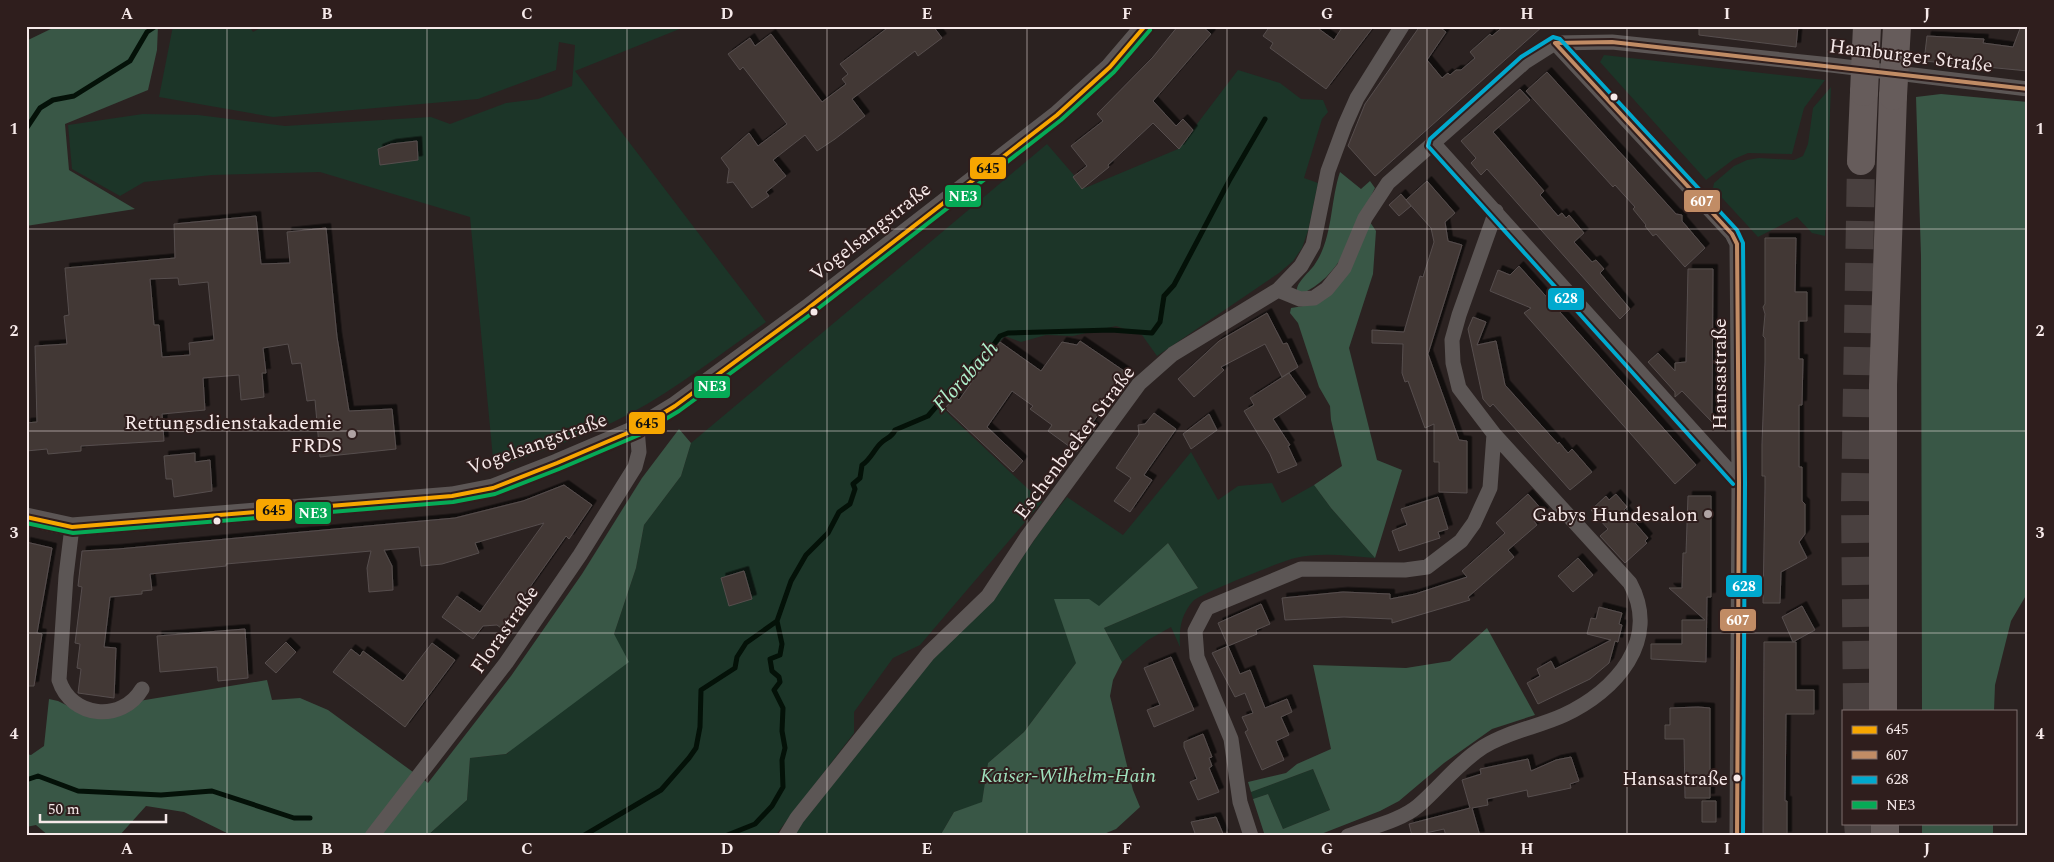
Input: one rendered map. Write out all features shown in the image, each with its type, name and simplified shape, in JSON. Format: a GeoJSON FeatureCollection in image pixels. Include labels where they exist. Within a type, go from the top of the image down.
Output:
{"type":"FeatureCollection","features":[{"type":"Feature","properties":{"kind":"highway"},"geometry":{"type":"LineString","coordinates":[[1861,161],[1867,26]]}},
{"type":"Feature","properties":{"kind":"highway"},"geometry":{"type":"LineString","coordinates":[[1883,710],[1883,385],[1897,26]]}},
{"type":"Feature","properties":{"kind":"street","name":"Vogelsangstraße"},"geometry":{"type":"LineString","coordinates":[[26,517],[72,527],[452,496],[493,488],[637,429],[675,406],[807,309],[1057,115],[1110,67],[1145,26]]}},
{"type":"Feature","properties":{"kind":"street","name":"Eschenbeeker Straße"},"geometry":{"type":"LineString","coordinates":[[786,836],[802,811],[928,654],[988,596],[1027,537],[1139,384],[1173,354],[1278,290],[1301,266],[1313,245],[1328,171],[1345,125],[1358,98],[1402,26]]}},
{"type":"Feature","properties":{"kind":"street","name":"Hamburger Straße"},"geometry":{"type":"LineString","coordinates":[[1278,290],[1300,299],[1314,298],[1327,289],[1344,268],[1365,218],[1388,183],[1525,62],[1555,43],[1602,41],[1831,65],[2028,89]]}},
{"type":"Feature","properties":{"kind":"street","name":"Hansastraße"},"geometry":{"type":"LineString","coordinates":[[1555,43],[1732,234],[1737,244],[1739,482],[1737,836]]}},
{"type":"Feature","properties":{"kind":"street"},"geometry":{"type":"LineString","coordinates":[[1434,144],[1739,482]]}},
{"type":"Feature","properties":{"kind":"street"},"geometry":{"type":"LineString","coordinates":[[1348,836],[1402,816],[1418,806],[1455,770],[1483,748],[1520,729],[1563,716],[1593,698],[1620,674],[1638,644],[1641,625],[1640,610],[1637,596],[1630,583],[1494,434],[1459,388],[1453,363],[1452,340],[1496,211]]}},
{"type":"Feature","properties":{"kind":"street","name":"Florastraße"},"geometry":{"type":"LineString","coordinates":[[372,836],[506,663],[580,555],[635,467],[638,452],[637,429]]}},
{"type":"Feature","properties":{"kind":"street"},"geometry":{"type":"LineString","coordinates":[[1251,836],[1240,802],[1231,739],[1197,657],[1195,631],[1207,608],[1301,568],[1406,570],[1427,567],[1462,541],[1474,523],[1490,488],[1494,434]]}},
{"type":"Feature","properties":{"kind":"street"},"geometry":{"type":"LineString","coordinates":[[72,527],[66,576],[59,680],[63,692],[78,704],[102,712],[111,712],[128,705],[136,699],[142,688]]}},
{"type":"Feature","properties":{"kind":"green space"},"geometry":{"type":"Polygon","coordinates":[[[57,26],[158,26],[157,50],[148,90],[65,124],[69,170],[135,209],[26,226],[26,41],[57,26]]]}},
{"type":"Feature","properties":{"kind":"green space"},"geometry":{"type":"Polygon","coordinates":[[[173,26],[249,26],[253,32],[264,26],[687,26],[575,71],[766,322],[682,382],[629,414],[579,437],[494,469],[470,217],[320,172],[212,175],[144,182],[120,196],[72,169],[68,125],[143,114],[198,115],[285,126],[431,117],[450,124],[506,103],[538,99],[572,86],[575,45],[559,42],[556,70],[478,99],[273,117],[159,97],[173,26]]]}},
{"type":"Feature","properties":{"kind":"green space"},"geometry":{"type":"Polygon","coordinates":[[[1604,55],[1825,80],[1804,108],[1792,154],[1748,153],[1734,159],[1706,180],[1600,62],[1604,55]]]}},
{"type":"Feature","properties":{"kind":"green space"},"geometry":{"type":"Polygon","coordinates":[[[1238,70],[1280,83],[1301,99],[1323,100],[1328,112],[1322,119],[1304,178],[1318,183],[1308,231],[1302,248],[1293,261],[1279,273],[1157,356],[1142,335],[1116,326],[1073,336],[1046,335],[1021,342],[1005,336],[939,405],[1042,502],[920,645],[893,658],[854,712],[854,733],[775,836],[427,836],[467,800],[470,758],[507,754],[614,634],[636,568],[644,525],[681,476],[691,443],[1047,144],[1085,188],[1178,149],[1238,70]]]}},
{"type":"Feature","properties":{"kind":"green space"},"geometry":{"type":"Polygon","coordinates":[[[1831,87],[1825,236],[1812,233],[1797,217],[1758,237],[1713,188],[1714,183],[1734,166],[1747,160],[1759,158],[1794,160],[1803,156],[1808,144],[1813,108],[1831,87]]]}},
{"type":"Feature","properties":{"kind":"green space"},"geometry":{"type":"Polygon","coordinates":[[[1941,94],[2028,102],[2028,592],[2011,621],[1995,685],[1994,710],[1922,710],[1921,256],[1916,97],[1941,94]]]}},
{"type":"Feature","properties":{"kind":"green space"},"geometry":{"type":"Polygon","coordinates":[[[1340,172],[1361,189],[1370,181],[1375,188],[1347,248],[1338,262],[1316,286],[1301,294],[1297,292],[1298,285],[1315,264],[1325,243],[1340,172]]]}},
{"type":"Feature","properties":{"kind":"green space"},"geometry":{"type":"Polygon","coordinates":[[[1370,222],[1376,231],[1373,274],[1349,348],[1377,460],[1402,470],[1375,558],[1331,508],[1314,485],[1342,466],[1331,420],[1330,406],[1319,387],[1298,323],[1290,313],[1291,308],[1309,305],[1370,222]]]}},
{"type":"Feature","properties":{"kind":"green space"},"geometry":{"type":"Polygon","coordinates":[[[679,429],[691,443],[681,476],[644,525],[636,568],[614,634],[629,662],[506,754],[470,758],[467,800],[427,836],[233,836],[184,812],[146,806],[119,836],[49,836],[36,825],[26,827],[26,754],[31,755],[44,746],[49,699],[58,701],[78,711],[267,680],[272,700],[300,698],[328,710],[428,783],[511,676],[582,574],[642,478],[679,429]]]}},
{"type":"Feature","properties":{"kind":"green space"},"geometry":{"type":"Polygon","coordinates":[[[1191,452],[1218,500],[1238,486],[1272,483],[1282,503],[1314,485],[1331,508],[1375,558],[1335,555],[1305,556],[1287,560],[1242,578],[1193,601],[1186,611],[1182,622],[1180,647],[1171,627],[1148,640],[1122,662],[1104,628],[1198,588],[1168,543],[1099,607],[1076,663],[1024,732],[988,763],[982,803],[954,812],[940,836],[792,836],[930,661],[992,601],[1044,526],[1067,497],[1123,535],[1191,452]]]}},
{"type":"Feature","properties":{"kind":"green space","name":"Kaiser-Wilhelm-Hain"},"geometry":{"type":"Polygon","coordinates":[[[1168,543],[1198,588],[1104,628],[1122,662],[1113,680],[1110,696],[1133,790],[1140,807],[1116,829],[1099,836],[940,836],[954,812],[982,802],[988,763],[1024,732],[1076,663],[1054,599],[1089,599],[1099,606],[1168,543]]]}},
{"type":"Feature","properties":{"kind":"green space"},"geometry":{"type":"Polygon","coordinates":[[[1487,628],[1535,715],[1492,729],[1444,763],[1399,801],[1380,811],[1316,836],[1265,836],[1253,799],[1268,794],[1283,829],[1330,810],[1313,769],[1251,792],[1248,782],[1286,773],[1297,764],[1331,749],[1313,665],[1406,668],[1450,661],[1487,628]]]}},
{"type":"Feature","properties":{"kind":"green space"},"geometry":{"type":"Polygon","coordinates":[[[1313,769],[1330,810],[1283,829],[1268,794],[1253,799],[1251,792],[1313,769]]]}},
{"type":"Feature","properties":{"kind":"green space"},"geometry":{"type":"Polygon","coordinates":[[[1922,824],[1993,824],[1993,836],[1922,836],[1922,824]]]}},
{"type":"Feature","properties":{"kind":"building"},"geometry":{"type":"Polygon","coordinates":[[[890,26],[933,26],[942,38],[918,56],[915,51],[852,99],[865,116],[835,139],[817,151],[805,135],[773,160],[786,176],[766,192],[769,196],[752,208],[733,182],[727,183],[729,169],[721,158],[749,133],[758,146],[787,124],[743,67],[740,70],[728,54],[750,38],[755,46],[771,34],[822,102],[846,84],[842,79],[848,74],[840,64],[890,26]]]}},
{"type":"Feature","properties":{"kind":"building"},"geometry":{"type":"Polygon","coordinates":[[[1178,26],[1202,26],[1211,34],[1153,101],[1176,126],[1183,119],[1193,130],[1179,149],[1153,123],[1108,165],[1109,167],[1082,189],[1073,177],[1087,166],[1071,146],[1103,121],[1097,114],[1153,57],[1178,26]]]}},
{"type":"Feature","properties":{"kind":"building"},"geometry":{"type":"Polygon","coordinates":[[[1270,26],[1315,26],[1334,40],[1343,26],[1374,26],[1326,89],[1270,48],[1273,43],[1263,36],[1270,26]]]}},
{"type":"Feature","properties":{"kind":"building"},"geometry":{"type":"Polygon","coordinates":[[[1420,26],[1438,26],[1446,32],[1427,60],[1442,78],[1448,73],[1450,75],[1456,70],[1461,70],[1475,58],[1470,52],[1490,34],[1492,36],[1504,26],[1543,26],[1375,176],[1348,146],[1365,104],[1420,26]]]}},
{"type":"Feature","properties":{"kind":"building"},"geometry":{"type":"Polygon","coordinates":[[[1699,26],[1798,26],[1796,47],[1699,35],[1699,26]]]}},
{"type":"Feature","properties":{"kind":"building"},"geometry":{"type":"Polygon","coordinates":[[[2021,26],[2028,26],[2028,71],[1924,61],[1927,36],[1984,39],[1983,43],[2013,47],[2021,26]]]}},
{"type":"Feature","properties":{"kind":"building"},"geometry":{"type":"Polygon","coordinates":[[[1547,72],[1676,214],[1682,215],[1682,221],[1705,248],[1685,267],[1656,234],[1653,236],[1633,209],[1635,207],[1615,185],[1613,187],[1526,91],[1547,72]]]}},
{"type":"Feature","properties":{"kind":"building"},"geometry":{"type":"Polygon","coordinates":[[[1520,89],[1530,100],[1493,132],[1544,191],[1540,195],[1558,216],[1562,213],[1566,218],[1569,215],[1584,233],[1574,242],[1592,262],[1596,260],[1604,269],[1600,273],[1630,309],[1620,319],[1487,169],[1481,175],[1471,163],[1476,158],[1461,141],[1520,89]]]}},
{"type":"Feature","properties":{"kind":"building"},"geometry":{"type":"Polygon","coordinates":[[[417,141],[418,160],[380,165],[378,149],[391,144],[417,141]]]}},
{"type":"Feature","properties":{"kind":"building"},"geometry":{"type":"Polygon","coordinates":[[[1427,181],[1455,213],[1445,222],[1448,241],[1462,245],[1428,354],[1459,440],[1467,441],[1467,493],[1439,492],[1439,462],[1434,462],[1434,424],[1425,428],[1408,381],[1405,382],[1402,373],[1403,344],[1372,343],[1372,330],[1404,332],[1420,276],[1423,277],[1434,242],[1431,228],[1406,200],[1427,181]]]}},
{"type":"Feature","properties":{"kind":"building"},"geometry":{"type":"Polygon","coordinates":[[[1401,194],[1411,206],[1399,216],[1389,205],[1401,194]]]}},
{"type":"Feature","properties":{"kind":"building"},"geometry":{"type":"Polygon","coordinates":[[[256,216],[261,264],[290,263],[287,232],[326,228],[337,337],[349,411],[392,409],[396,449],[320,457],[315,400],[307,401],[301,363],[292,364],[288,344],[263,348],[266,373],[262,373],[264,397],[241,400],[239,375],[203,378],[205,410],[162,414],[164,441],[81,446],[81,451],[48,454],[47,449],[26,451],[26,423],[37,422],[35,346],[67,344],[64,316],[69,315],[65,268],[175,258],[174,224],[256,216]],[[178,278],[150,279],[154,325],[159,325],[162,357],[190,355],[189,343],[214,340],[208,282],[179,285],[178,278]]]}},
{"type":"Feature","properties":{"kind":"building"},"geometry":{"type":"Polygon","coordinates":[[[1765,238],[1796,238],[1795,292],[1807,292],[1807,321],[1799,321],[1799,359],[1803,359],[1802,405],[1799,405],[1799,467],[1802,467],[1802,501],[1805,504],[1805,534],[1799,542],[1807,558],[1781,572],[1780,603],[1763,603],[1765,476],[1762,476],[1762,444],[1765,362],[1765,338],[1763,336],[1765,314],[1763,307],[1765,304],[1765,238]]]}},
{"type":"Feature","properties":{"kind":"building"},"geometry":{"type":"Polygon","coordinates":[[[1519,266],[1696,465],[1675,484],[1524,313],[1531,308],[1490,291],[1498,270],[1510,275],[1519,266]]]}},
{"type":"Feature","properties":{"kind":"building"},"geometry":{"type":"Polygon","coordinates":[[[1688,269],[1713,269],[1712,422],[1682,391],[1675,397],[1675,392],[1648,362],[1658,353],[1675,371],[1675,363],[1686,362],[1688,269]]]}},
{"type":"Feature","properties":{"kind":"building"},"geometry":{"type":"Polygon","coordinates":[[[1267,313],[1283,344],[1287,343],[1298,367],[1282,377],[1265,344],[1221,367],[1224,370],[1194,397],[1178,379],[1219,341],[1267,313]]]}},
{"type":"Feature","properties":{"kind":"building"},"geometry":{"type":"Polygon","coordinates":[[[1473,317],[1486,322],[1477,345],[1496,341],[1505,385],[1558,444],[1559,442],[1568,453],[1572,449],[1592,472],[1570,490],[1493,404],[1490,407],[1483,399],[1468,329],[1473,317]]]}},
{"type":"Feature","properties":{"kind":"building"},"geometry":{"type":"Polygon","coordinates":[[[1080,341],[1127,373],[1091,425],[1095,428],[1077,452],[1048,431],[1052,425],[1030,409],[1033,406],[1012,391],[987,427],[1023,461],[1013,472],[945,408],[955,397],[959,400],[1000,342],[1041,371],[1062,342],[1077,345],[1080,341]]]}},
{"type":"Feature","properties":{"kind":"building"},"geometry":{"type":"Polygon","coordinates":[[[1289,373],[1306,397],[1273,419],[1290,445],[1288,446],[1297,465],[1278,473],[1270,454],[1244,411],[1254,405],[1250,398],[1289,373]]]}},
{"type":"Feature","properties":{"kind":"building"},"geometry":{"type":"Polygon","coordinates":[[[1154,413],[1176,429],[1144,475],[1152,480],[1130,512],[1114,501],[1131,478],[1116,468],[1139,434],[1138,425],[1145,424],[1154,413]]]}},
{"type":"Feature","properties":{"kind":"building"},"geometry":{"type":"Polygon","coordinates":[[[1209,414],[1217,430],[1191,449],[1183,434],[1209,414]]]}},
{"type":"Feature","properties":{"kind":"building"},"geometry":{"type":"Polygon","coordinates":[[[195,453],[195,462],[210,460],[212,491],[174,497],[172,479],[166,479],[164,456],[195,453]]]}},
{"type":"Feature","properties":{"kind":"building"},"geometry":{"type":"Polygon","coordinates":[[[564,485],[592,505],[569,539],[566,536],[501,628],[497,625],[483,626],[473,639],[442,617],[457,596],[480,612],[544,523],[475,543],[479,553],[442,564],[421,566],[419,547],[384,550],[392,566],[393,590],[369,592],[367,568],[371,551],[226,564],[226,566],[150,574],[152,590],[142,591],[142,594],[110,597],[104,647],[116,648],[114,698],[78,693],[81,669],[77,668],[80,644],[75,643],[82,587],[78,586],[82,551],[455,518],[523,501],[564,485]]]}},
{"type":"Feature","properties":{"kind":"building"},"geometry":{"type":"Polygon","coordinates":[[[1528,494],[1544,512],[1534,521],[1537,525],[1508,550],[1514,557],[1468,597],[1470,600],[1392,623],[1392,619],[1344,617],[1285,620],[1282,598],[1343,592],[1390,594],[1390,599],[1415,594],[1467,577],[1462,571],[1505,533],[1496,523],[1528,494]]]}},
{"type":"Feature","properties":{"kind":"building"},"geometry":{"type":"Polygon","coordinates":[[[1616,494],[1627,507],[1624,510],[1648,538],[1645,541],[1647,543],[1625,563],[1600,536],[1608,529],[1591,510],[1606,496],[1609,500],[1616,494]]]}},
{"type":"Feature","properties":{"kind":"building"},"geometry":{"type":"Polygon","coordinates":[[[1688,496],[1711,496],[1711,597],[1707,597],[1706,662],[1651,659],[1651,644],[1682,644],[1682,620],[1705,620],[1669,588],[1682,588],[1683,553],[1686,553],[1688,496]]]}},
{"type":"Feature","properties":{"kind":"building"},"geometry":{"type":"Polygon","coordinates":[[[1438,497],[1448,529],[1438,532],[1440,538],[1399,551],[1392,531],[1407,525],[1401,509],[1438,497]]]}},
{"type":"Feature","properties":{"kind":"building"},"geometry":{"type":"Polygon","coordinates":[[[26,542],[52,548],[37,633],[42,634],[34,686],[26,686],[26,542]]]}},
{"type":"Feature","properties":{"kind":"building"},"geometry":{"type":"Polygon","coordinates":[[[1578,558],[1593,575],[1573,592],[1558,576],[1578,558]]]}},
{"type":"Feature","properties":{"kind":"building"},"geometry":{"type":"Polygon","coordinates":[[[744,571],[752,599],[729,606],[721,578],[744,571]]]}},
{"type":"Feature","properties":{"kind":"building"},"geometry":{"type":"Polygon","coordinates":[[[1261,604],[1270,624],[1256,630],[1257,634],[1228,646],[1218,623],[1261,604]]]}},
{"type":"Feature","properties":{"kind":"building"},"geometry":{"type":"Polygon","coordinates":[[[1802,606],[1815,630],[1793,642],[1782,617],[1802,606]]]}},
{"type":"Feature","properties":{"kind":"building"},"geometry":{"type":"Polygon","coordinates":[[[1599,607],[1622,613],[1619,624],[1622,625],[1618,642],[1615,641],[1609,663],[1590,679],[1538,704],[1527,683],[1540,676],[1537,669],[1551,661],[1555,669],[1611,640],[1587,634],[1591,618],[1596,619],[1599,607]]]}},
{"type":"Feature","properties":{"kind":"building"},"geometry":{"type":"Polygon","coordinates":[[[245,629],[248,678],[218,681],[217,667],[160,672],[157,636],[245,629]]]}},
{"type":"Feature","properties":{"kind":"building"},"geometry":{"type":"Polygon","coordinates":[[[286,642],[296,652],[276,673],[265,663],[286,642]]]}},
{"type":"Feature","properties":{"kind":"building"},"geometry":{"type":"Polygon","coordinates":[[[1764,642],[1796,642],[1796,690],[1814,690],[1814,714],[1786,714],[1785,801],[1787,801],[1787,836],[1763,836],[1764,642]]]}},
{"type":"Feature","properties":{"kind":"building"},"geometry":{"type":"Polygon","coordinates":[[[432,643],[455,660],[405,727],[333,672],[351,649],[360,656],[363,651],[403,681],[432,643]]]}},
{"type":"Feature","properties":{"kind":"building"},"geometry":{"type":"Polygon","coordinates":[[[1228,646],[1240,674],[1250,670],[1265,708],[1287,699],[1292,712],[1281,717],[1289,735],[1276,741],[1284,760],[1262,770],[1245,732],[1248,730],[1242,717],[1253,713],[1245,693],[1235,697],[1212,653],[1228,646]]]}},
{"type":"Feature","properties":{"kind":"building"},"geometry":{"type":"Polygon","coordinates":[[[1171,657],[1194,710],[1154,727],[1147,710],[1160,705],[1144,668],[1171,657]]]}},
{"type":"Feature","properties":{"kind":"building"},"geometry":{"type":"Polygon","coordinates":[[[1670,708],[1710,708],[1710,798],[1685,798],[1684,739],[1665,739],[1665,725],[1670,725],[1670,708]]]}},
{"type":"Feature","properties":{"kind":"building"},"geometry":{"type":"Polygon","coordinates":[[[1203,734],[1212,757],[1209,758],[1212,766],[1209,768],[1219,792],[1198,800],[1190,782],[1197,779],[1184,747],[1184,742],[1203,734]]]}},
{"type":"Feature","properties":{"kind":"building"},"geometry":{"type":"Polygon","coordinates":[[[1571,757],[1579,781],[1570,784],[1571,788],[1528,797],[1527,790],[1487,799],[1488,805],[1472,808],[1480,836],[1446,836],[1444,829],[1412,836],[1409,824],[1470,808],[1462,780],[1481,774],[1480,769],[1528,759],[1531,771],[1556,760],[1571,757]]]}},
{"type":"Feature","properties":{"kind":"building"},"geometry":{"type":"Polygon","coordinates":[[[1702,801],[1716,801],[1716,822],[1702,822],[1702,801]]]}},
{"type":"Feature","properties":{"kind":"building"},"geometry":{"type":"Polygon","coordinates":[[[1216,817],[1224,836],[1196,836],[1191,822],[1216,817]]]}},
{"type":"Feature","properties":{"kind":"waterway"},"geometry":{"type":"LineString","coordinates":[[26,129],[40,108],[53,100],[74,96],[130,61],[147,32],[156,26]]}},
{"type":"Feature","properties":{"kind":"waterway","name":"Florabach"},"geometry":{"type":"LineString","coordinates":[[583,836],[661,790],[689,758],[696,748],[700,727],[701,690],[735,668],[737,657],[746,643],[777,621],[791,581],[806,555],[828,533],[839,512],[850,504],[855,489],[853,484],[860,478],[862,465],[895,430],[928,416],[954,386],[964,380],[974,362],[989,351],[1000,336],[1008,333],[1111,330],[1152,333],[1160,322],[1164,296],[1174,285],[1229,181],[1265,119]]}},
{"type":"Feature","properties":{"kind":"waterway"},"geometry":{"type":"LineString","coordinates":[[725,836],[755,824],[772,806],[783,787],[782,760],[785,748],[782,731],[783,708],[774,690],[780,682],[779,677],[772,671],[770,659],[780,655],[782,644],[777,621]]}},
{"type":"Feature","properties":{"kind":"waterway"},"geometry":{"type":"LineString","coordinates":[[26,780],[38,776],[78,791],[161,795],[212,791],[294,818],[310,818]]}},
{"type":"Feature","properties":{"kind":"tunnel"},"geometry":{"type":"LineString","coordinates":[[1857,710],[1855,501],[1861,161]]}},
{"type":"Feature","properties":{"kind":"tunnel"},"geometry":{"type":"LineString","coordinates":[[1858,824],[1859,836]]}},
{"type":"Feature","properties":{"kind":"transit line","name":"645"},"geometry":{"type":"LineString","coordinates":[[26,517],[72,527],[452,496],[493,488],[637,429],[675,406],[807,309],[1057,115],[1110,67],[1145,26]]}},
{"type":"Feature","properties":{"kind":"transit line","name":"NE3"},"geometry":{"type":"LineString","coordinates":[[26,523],[73,533],[453,502],[495,494],[639,435],[679,411],[811,314],[1061,120],[1114,72],[1150,30]]}},
{"type":"Feature","properties":{"kind":"transit line","name":"628"},"geometry":{"type":"LineString","coordinates":[[1733,484],[1428,146],[1430,139],[1521,57],[1553,37],[1560,39],[1737,230],[1743,243],[1745,482],[1743,836]]}},
{"type":"Feature","properties":{"kind":"transit line","name":"607"},"geometry":{"type":"LineString","coordinates":[[1555,43],[1612,42],[2028,89]]}},
{"type":"Feature","properties":{"kind":"transit line","name":"607"},"geometry":{"type":"LineString","coordinates":[[1555,43],[1732,234],[1737,244],[1739,482],[1737,836]]}},
{"type":"Feature","properties":{"kind":"place","name":"Rettungsdienstakademie FRDS"},"geometry":{"type":"Point","coordinates":[352,434]}},
{"type":"Feature","properties":{"kind":"place","name":"Gabys Hundesalon"},"geometry":{"type":"Point","coordinates":[1708,514]}},
{"type":"Feature","properties":{"kind":"place","name":"Hansastraße"},"geometry":{"type":"Point","coordinates":[1737,778]}}]}
